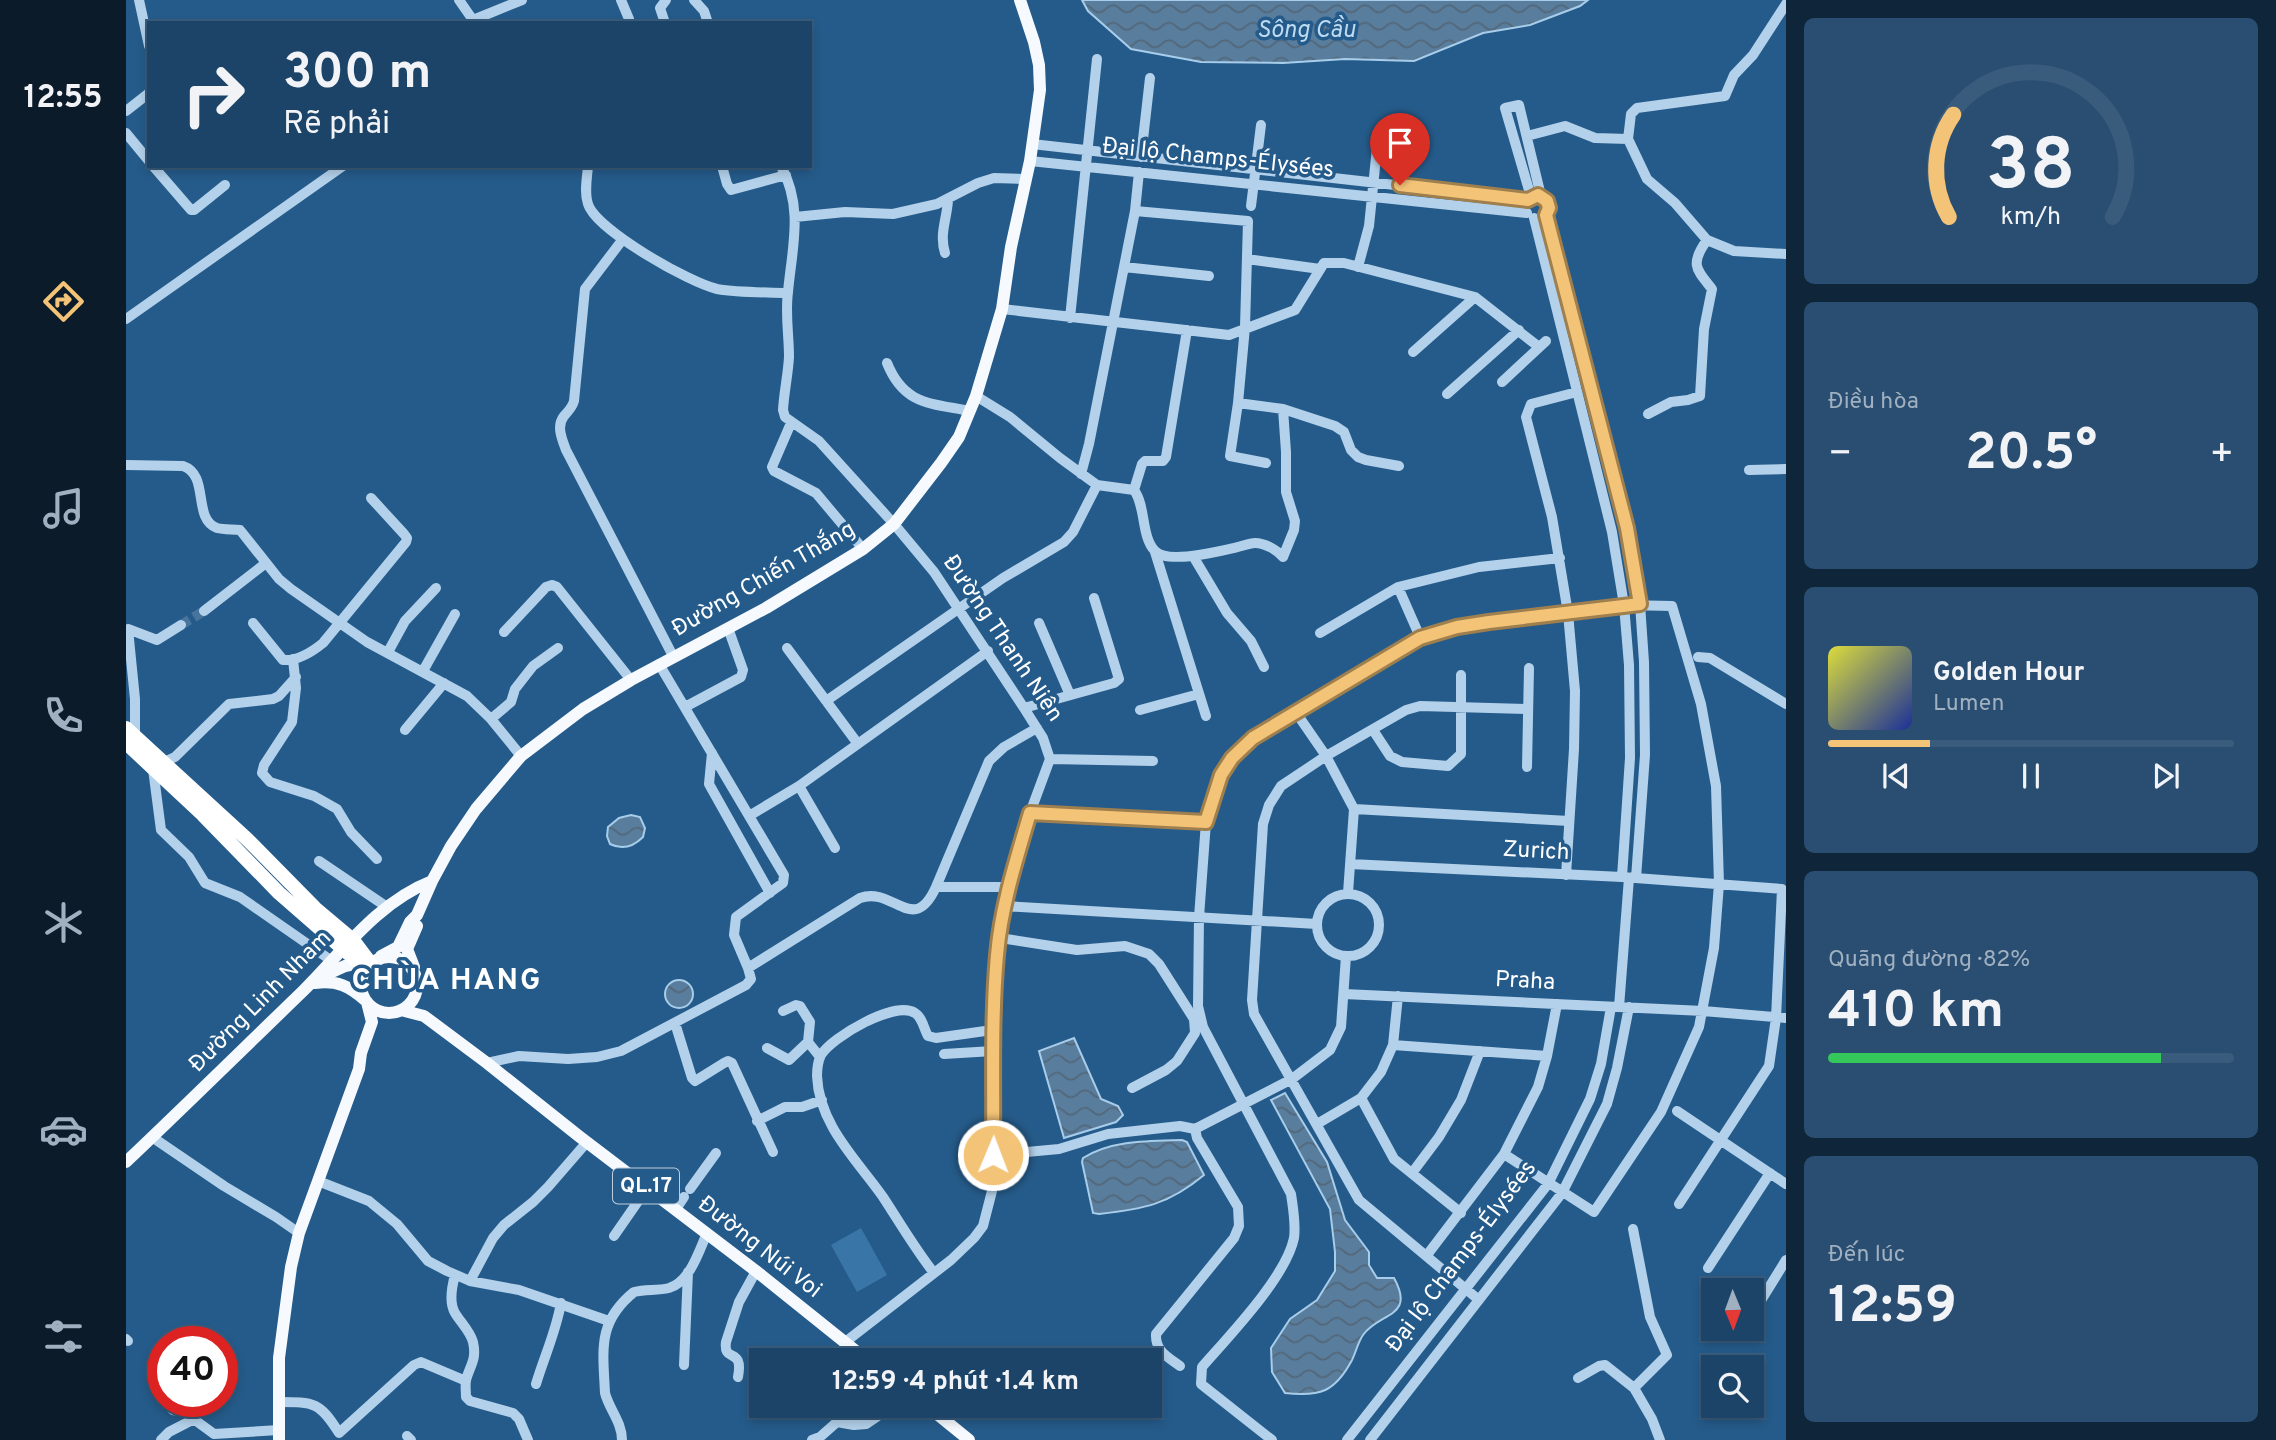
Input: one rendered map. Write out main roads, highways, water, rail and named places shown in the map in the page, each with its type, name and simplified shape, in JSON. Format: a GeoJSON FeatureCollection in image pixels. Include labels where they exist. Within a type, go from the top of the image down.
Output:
{"type":"FeatureCollection","features":[{"type":"Feature","properties":{"kind":"highway"},"geometry":{"type":"LineString","coordinates":[[129,736],[139,755],[159,765]]}},
{"type":"Feature","properties":{"kind":"highway"},"geometry":{"type":"LineString","coordinates":[[129,736],[279,893],[370,963]]}},
{"type":"Feature","properties":{"kind":"main road","name":"Đường Chiến Thắng"},"geometry":{"type":"LineString","coordinates":[[370,963],[398,947],[451,846],[476,809],[521,756],[583,709],[673,656],[829,571],[863,549],[894,524],[942,463],[959,437],[976,396],[1002,309],[1011,247],[1030,161],[1040,90],[1039,65],[1020,0]]}},
{"type":"Feature","properties":{"kind":"main road","name":"Đường Linh Nham"},"geometry":{"type":"LineString","coordinates":[[126,1161],[387,906],[401,895],[432,881]]}},
{"type":"Feature","properties":{"kind":"main road","name":"Đường Chiến Thắng"},"geometry":{"type":"LineString","coordinates":[[416,982],[407,951],[418,924],[417,915]]}},
{"type":"Feature","properties":{"kind":"main road"},"geometry":{"type":"LineString","coordinates":[[308,985],[335,970],[390,957],[399,959],[407,965],[416,982],[417,1003],[424,1016]]}},
{"type":"Feature","properties":{"kind":"main road"},"geometry":{"type":"LineString","coordinates":[[279,1435],[279,1358],[285,1299],[299,1233],[359,1069],[361,1053],[372,1022],[361,985],[370,963]]}},
{"type":"Feature","properties":{"kind":"main road","name":"QL.17"},"geometry":{"type":"LineString","coordinates":[[308,985],[323,982],[342,984],[355,990],[381,1012],[399,1010]]}},
{"type":"Feature","properties":{"kind":"main road"},"geometry":{"type":"LineString","coordinates":[[359,1069],[369,1055],[380,1025],[412,1000],[416,982]]}},
{"type":"Feature","properties":{"kind":"main road","name":"Đường Núi Voi"},"geometry":{"type":"LineString","coordinates":[[399,1010],[424,1016],[487,1063],[757,1271],[851,1348]]}},
{"type":"Feature","properties":{"kind":"main road"},"geometry":{"type":"LineString","coordinates":[[942,1418],[969,1440]]}},
{"type":"Feature","properties":{"kind":"water","name":"Sông Cầu"},"geometry":{"type":"Polygon","coordinates":[[[1082,0],[1588,0],[1580,6],[1530,25],[1483,33],[1414,61],[1345,59],[1283,63],[1201,62],[1131,49],[1088,11],[1082,0]]]}},
{"type":"Feature","properties":{"kind":"water"},"geometry":{"type":"Polygon","coordinates":[[[631,815],[640,817],[645,828],[643,837],[627,846],[610,844],[608,827],[619,818],[631,815]]]}},
{"type":"Feature","properties":{"kind":"water"},"geometry":{"type":"Polygon","coordinates":[[[679,980],[689,984],[693,994],[689,1004],[679,1008],[669,1004],[665,994],[669,984],[679,980]]]}},
{"type":"Feature","properties":{"kind":"water"},"geometry":{"type":"Polygon","coordinates":[[[1074,1038],[1101,1099],[1118,1106],[1123,1115],[1116,1122],[1064,1138],[1039,1051],[1074,1038]]]}},
{"type":"Feature","properties":{"kind":"water"},"geometry":{"type":"Polygon","coordinates":[[[1285,1093],[1327,1162],[1345,1220],[1369,1252],[1369,1265],[1377,1278],[1394,1278],[1401,1301],[1393,1313],[1363,1335],[1346,1371],[1333,1386],[1308,1394],[1285,1393],[1272,1372],[1271,1348],[1290,1319],[1317,1300],[1335,1271],[1335,1252],[1330,1209],[1271,1100],[1285,1093]]]}},
{"type":"Feature","properties":{"kind":"water"},"geometry":{"type":"Polygon","coordinates":[[[1182,1140],[1187,1142],[1204,1175],[1179,1193],[1154,1204],[1129,1210],[1093,1213],[1083,1158],[1118,1145],[1182,1140]]]}},
{"type":"Feature","properties":{"kind":"tunnel"},"geometry":{"type":"LineString","coordinates":[[181,625],[204,611]]}},
{"type":"Feature","properties":{"kind":"district","name":"CHÙA HANG"},"geometry":{"type":"Point","coordinates":[447,981]}}]}
